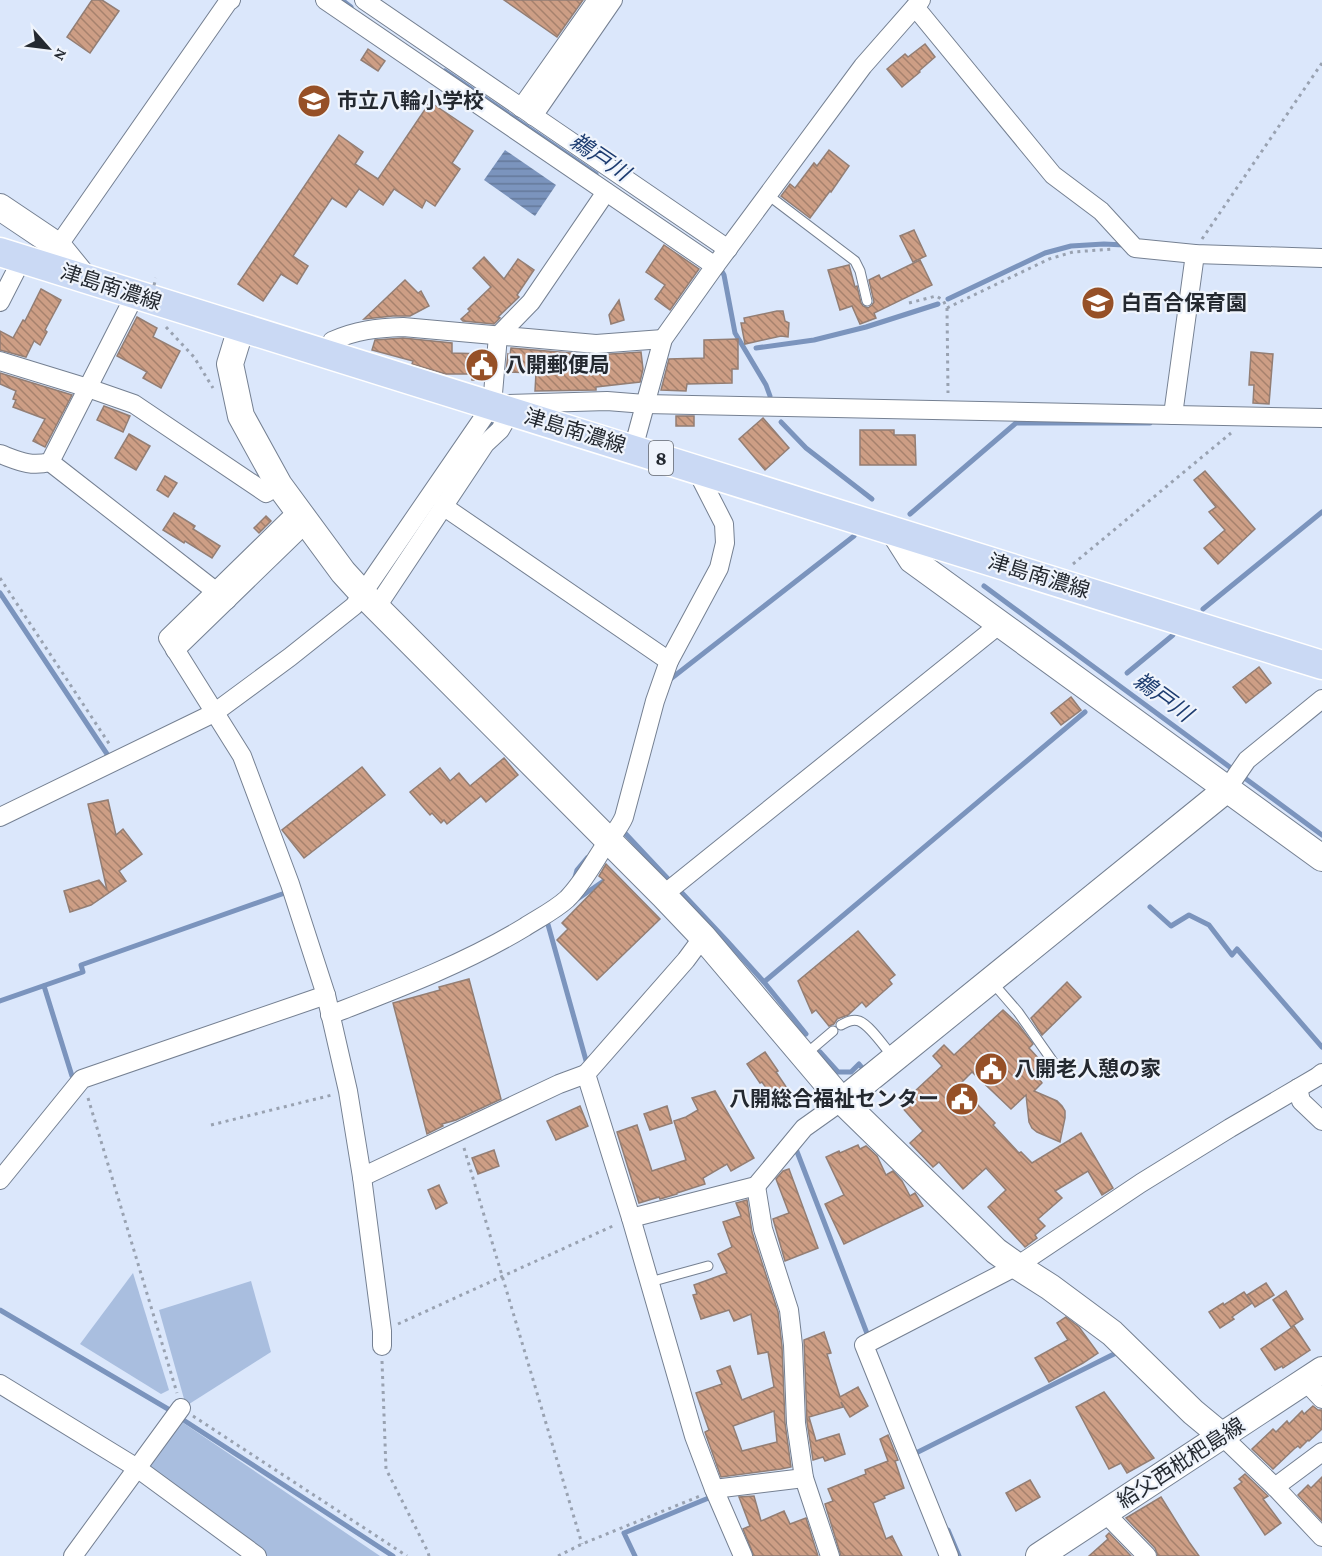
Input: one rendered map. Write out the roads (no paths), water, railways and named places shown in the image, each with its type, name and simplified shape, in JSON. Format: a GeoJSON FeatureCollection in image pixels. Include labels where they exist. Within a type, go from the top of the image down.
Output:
{"type":"FeatureCollection","features":[{"type":"Feature","properties":{"kind":"main road","name":"津島南濃線"},"geometry":{"type":"LineString","coordinates":[[11,256],[84,279],[146,293],[241,328],[1322,665]]}},
{"type":"Feature","properties":{"kind":"street"},"geometry":{"type":"LineString","coordinates":[[325,0],[606,192],[722,257]]}},
{"type":"Feature","properties":{"kind":"street"},"geometry":{"type":"LineString","coordinates":[[364,0],[527,112],[722,257]]}},
{"type":"Feature","properties":{"kind":"street"},"geometry":{"type":"LineString","coordinates":[[527,112],[597,0]]}},
{"type":"Feature","properties":{"kind":"street"},"geometry":{"type":"LineString","coordinates":[[527,112],[613,0]]}},
{"type":"Feature","properties":{"kind":"street"},"geometry":{"type":"LineString","coordinates":[[58,246],[229,1]]}},
{"type":"Feature","properties":{"kind":"street"},"geometry":{"type":"LineString","coordinates":[[633,449],[663,339],[863,66],[918,3],[1053,175],[1101,211],[1135,248],[1195,254],[1322,258]]}},
{"type":"Feature","properties":{"kind":"street"},"geometry":{"type":"LineString","coordinates":[[0,817],[214,713],[354,606],[369,601],[443,507],[485,444],[500,430],[498,336],[531,302],[606,192]]}},
{"type":"Feature","properties":{"kind":"street"},"geometry":{"type":"LineString","coordinates":[[0,207],[58,246],[84,279]]}},
{"type":"Feature","properties":{"kind":"street"},"geometry":{"type":"LineString","coordinates":[[1173,415],[1195,254]]}},
{"type":"Feature","properties":{"kind":"street"},"geometry":{"type":"LineString","coordinates":[[0,302],[11,256]]}},
{"type":"Feature","properties":{"kind":"street"},"geometry":{"type":"LineString","coordinates":[[0,454],[30,465],[50,462],[88,388],[146,293]]}},
{"type":"Feature","properties":{"kind":"street"},"geometry":{"type":"LineString","coordinates":[[327,355],[332,341],[348,333],[375,328],[403,327],[596,344],[663,339]]}},
{"type":"Feature","properties":{"kind":"street"},"geometry":{"type":"LineString","coordinates":[[241,328],[230,364],[241,416],[279,485],[343,572],[369,601],[663,894],[703,937],[842,1101],[996,1251],[1050,1287],[1112,1334],[1275,1487],[1322,1537]]}},
{"type":"Feature","properties":{"kind":"street"},"geometry":{"type":"LineString","coordinates":[[0,361],[134,404],[266,492],[279,485]]}},
{"type":"Feature","properties":{"kind":"street"},"geometry":{"type":"LineString","coordinates":[[501,408],[607,401],[645,404],[1322,418]]}},
{"type":"Feature","properties":{"kind":"street"},"geometry":{"type":"LineString","coordinates":[[369,601],[501,408]]}},
{"type":"Feature","properties":{"kind":"street"},"geometry":{"type":"LineString","coordinates":[[50,462],[221,595]]}},
{"type":"Feature","properties":{"kind":"street"},"geometry":{"type":"LineString","coordinates":[[330,1015],[423,979],[496,944],[550,911],[564,901],[578,886],[608,840],[620,828],[669,661],[719,568],[725,543],[724,524],[702,481],[702,471]]}},
{"type":"Feature","properties":{"kind":"street"},"geometry":{"type":"LineString","coordinates":[[443,507],[669,661]]}},
{"type":"Feature","properties":{"kind":"street"},"geometry":{"type":"LineString","coordinates":[[302,516],[221,595],[168,638],[242,756],[290,884],[326,995],[348,1091],[362,1177],[382,1338]]}},
{"type":"Feature","properties":{"kind":"street"},"geometry":{"type":"LineString","coordinates":[[893,530],[912,560],[1230,785],[1322,858]]}},
{"type":"Feature","properties":{"kind":"street"},"geometry":{"type":"LineString","coordinates":[[663,894],[1000,624]]}},
{"type":"Feature","properties":{"kind":"street"},"geometry":{"type":"LineString","coordinates":[[631,1218],[756,1186],[804,1128],[842,1101],[1230,785],[1247,760],[1322,699]]}},
{"type":"Feature","properties":{"kind":"street"},"geometry":{"type":"LineString","coordinates":[[362,1177],[559,1084],[586,1074],[686,960],[703,937]]}},
{"type":"Feature","properties":{"kind":"street"},"geometry":{"type":"LineString","coordinates":[[1,1177],[82,1079],[326,995]]}},
{"type":"Feature","properties":{"kind":"street"},"geometry":{"type":"LineString","coordinates":[[949,1556],[864,1345],[1017,1266],[1141,1183],[1322,1072]]}},
{"type":"Feature","properties":{"kind":"street"},"geometry":{"type":"LineString","coordinates":[[586,1074],[631,1218],[694,1436],[714,1490],[743,1556]]}},
{"type":"Feature","properties":{"kind":"street"},"geometry":{"type":"LineString","coordinates":[[1298,1088],[1301,1101],[1322,1121]]}},
{"type":"Feature","properties":{"kind":"street"},"geometry":{"type":"LineString","coordinates":[[756,1186],[763,1229],[789,1310],[793,1345],[796,1423],[804,1478],[830,1556]]}},
{"type":"Feature","properties":{"kind":"street"},"geometry":{"type":"LineString","coordinates":[[0,1384],[137,1468],[257,1556]]}},
{"type":"Feature","properties":{"kind":"street","name":"給父西枇杷島線"},"geometry":{"type":"LineString","coordinates":[[1039,1556],[1222,1436],[1316,1384]]}},
{"type":"Feature","properties":{"kind":"street"},"geometry":{"type":"LineString","coordinates":[[73,1556],[181,1408]]}},
{"type":"Feature","properties":{"kind":"street"},"geometry":{"type":"LineString","coordinates":[[1275,1487],[1322,1452]]}},
{"type":"Feature","properties":{"kind":"street"},"geometry":{"type":"LineString","coordinates":[[714,1490],[804,1478]]}},
{"type":"Feature","properties":{"kind":"street"},"geometry":{"type":"LineString","coordinates":[[1105,1513],[1147,1556]]}},
{"type":"Feature","properties":{"kind":"lane"},"geometry":{"type":"LineString","coordinates":[[768,195],[855,261],[860,271],[867,301]]}},
{"type":"Feature","properties":{"kind":"lane"},"geometry":{"type":"LineString","coordinates":[[991,980],[1018,1012],[1056,1066]]}},
{"type":"Feature","properties":{"kind":"lane"},"geometry":{"type":"LineString","coordinates":[[804,1056],[849,1020],[859,1021],[867,1026],[894,1059]]}},
{"type":"Feature","properties":{"kind":"lane"},"geometry":{"type":"LineString","coordinates":[[650,1282],[708,1266]]}},
{"type":"Feature","properties":{"kind":"waterway","name":"鵜戸川"},"geometry":{"type":"LineString","coordinates":[[342,0],[351,7]]}},
{"type":"Feature","properties":{"kind":"waterway","name":"鵜戸川"},"geometry":{"type":"LineString","coordinates":[[445,71],[596,174]]}},
{"type":"Feature","properties":{"kind":"waterway"},"geometry":{"type":"LineString","coordinates":[[948,299],[1045,253],[1071,246],[1124,245]]}},
{"type":"Feature","properties":{"kind":"waterway","name":"鵜戸川"},"geometry":{"type":"LineString","coordinates":[[720,268],[724,275],[735,333],[766,385],[770,396]]}},
{"type":"Feature","properties":{"kind":"waterway"},"geometry":{"type":"LineString","coordinates":[[756,348],[814,340],[866,327],[938,304]]}},
{"type":"Feature","properties":{"kind":"waterway"},"geometry":{"type":"LineString","coordinates":[[486,432],[494,421]]}},
{"type":"Feature","properties":{"kind":"waterway","name":"鵜戸川"},"geometry":{"type":"LineString","coordinates":[[781,422],[806,448],[872,499]]}},
{"type":"Feature","properties":{"kind":"waterway"},"geometry":{"type":"LineString","coordinates":[[910,514],[1016,423],[1150,423]]}},
{"type":"Feature","properties":{"kind":"waterway"},"geometry":{"type":"LineString","coordinates":[[1203,609],[1322,512]]}},
{"type":"Feature","properties":{"kind":"waterway"},"geometry":{"type":"LineString","coordinates":[[668,681],[854,536]]}},
{"type":"Feature","properties":{"kind":"waterway","name":"鵜戸川"},"geometry":{"type":"LineString","coordinates":[[984,586],[1322,835]]}},
{"type":"Feature","properties":{"kind":"waterway"},"geometry":{"type":"LineString","coordinates":[[0,593],[109,757]]}},
{"type":"Feature","properties":{"kind":"waterway"},"geometry":{"type":"LineString","coordinates":[[1127,673],[1173,635]]}},
{"type":"Feature","properties":{"kind":"waterway"},"geometry":{"type":"LineString","coordinates":[[764,982],[1085,712]]}},
{"type":"Feature","properties":{"kind":"waterway"},"geometry":{"type":"LineString","coordinates":[[624,827],[623,831],[670,881]]}},
{"type":"Feature","properties":{"kind":"waterway"},"geometry":{"type":"LineString","coordinates":[[574,881],[577,870],[587,858]]}},
{"type":"Feature","properties":{"kind":"waterway"},"geometry":{"type":"LineString","coordinates":[[576,900],[608,878]]}},
{"type":"Feature","properties":{"kind":"waterway"},"geometry":{"type":"LineString","coordinates":[[682,893],[764,982],[806,1034]]}},
{"type":"Feature","properties":{"kind":"waterway"},"geometry":{"type":"LineString","coordinates":[[0,1001],[83,972],[81,965],[282,894]]}},
{"type":"Feature","properties":{"kind":"waterway"},"geometry":{"type":"LineString","coordinates":[[1150,907],[1171,926],[1189,915],[1209,925],[1232,955],[1237,949],[1322,1047]]}},
{"type":"Feature","properties":{"kind":"waterway"},"geometry":{"type":"LineString","coordinates":[[547,921],[587,1064]]}},
{"type":"Feature","properties":{"kind":"waterway"},"geometry":{"type":"LineString","coordinates":[[44,986],[72,1076]]}},
{"type":"Feature","properties":{"kind":"waterway"},"geometry":{"type":"LineString","coordinates":[[820,1052],[838,1072],[851,1072],[859,1064],[864,1070],[866,1067]]}},
{"type":"Feature","properties":{"kind":"waterway"},"geometry":{"type":"LineString","coordinates":[[799,1145],[796,1149],[868,1336]]}},
{"type":"Feature","properties":{"kind":"waterway"},"geometry":{"type":"LineString","coordinates":[[0,1310],[168,1409]]}},
{"type":"Feature","properties":{"kind":"waterway"},"geometry":{"type":"LineString","coordinates":[[916,1453],[1116,1353]]}},
{"type":"Feature","properties":{"kind":"waterway"},"geometry":{"type":"LineString","coordinates":[[185,1421],[393,1556]]}},
{"type":"Feature","properties":{"kind":"waterway"},"geometry":{"type":"LineString","coordinates":[[635,1556],[624,1533],[711,1497]]}},
{"type":"Feature","properties":{"kind":"waterway"},"geometry":{"type":"LineString","coordinates":[[948,1530],[959,1556]]}},
{"type":"Feature","properties":{"kind":"place","name":"市立八輪小学校"},"geometry":{"type":"Point","coordinates":[314,101]}},
{"type":"Feature","properties":{"kind":"place","name":"白百合保育園"},"geometry":{"type":"Point","coordinates":[1098,303]}},
{"type":"Feature","properties":{"kind":"place","name":"八開郵便局"},"geometry":{"type":"Point","coordinates":[482,365]}},
{"type":"Feature","properties":{"kind":"place","name":"八開老人憩の家"},"geometry":{"type":"Point","coordinates":[991,1069]}},
{"type":"Feature","properties":{"kind":"place","name":"八開総合福祉センター"},"geometry":{"type":"Point","coordinates":[962,1099]}}]}
